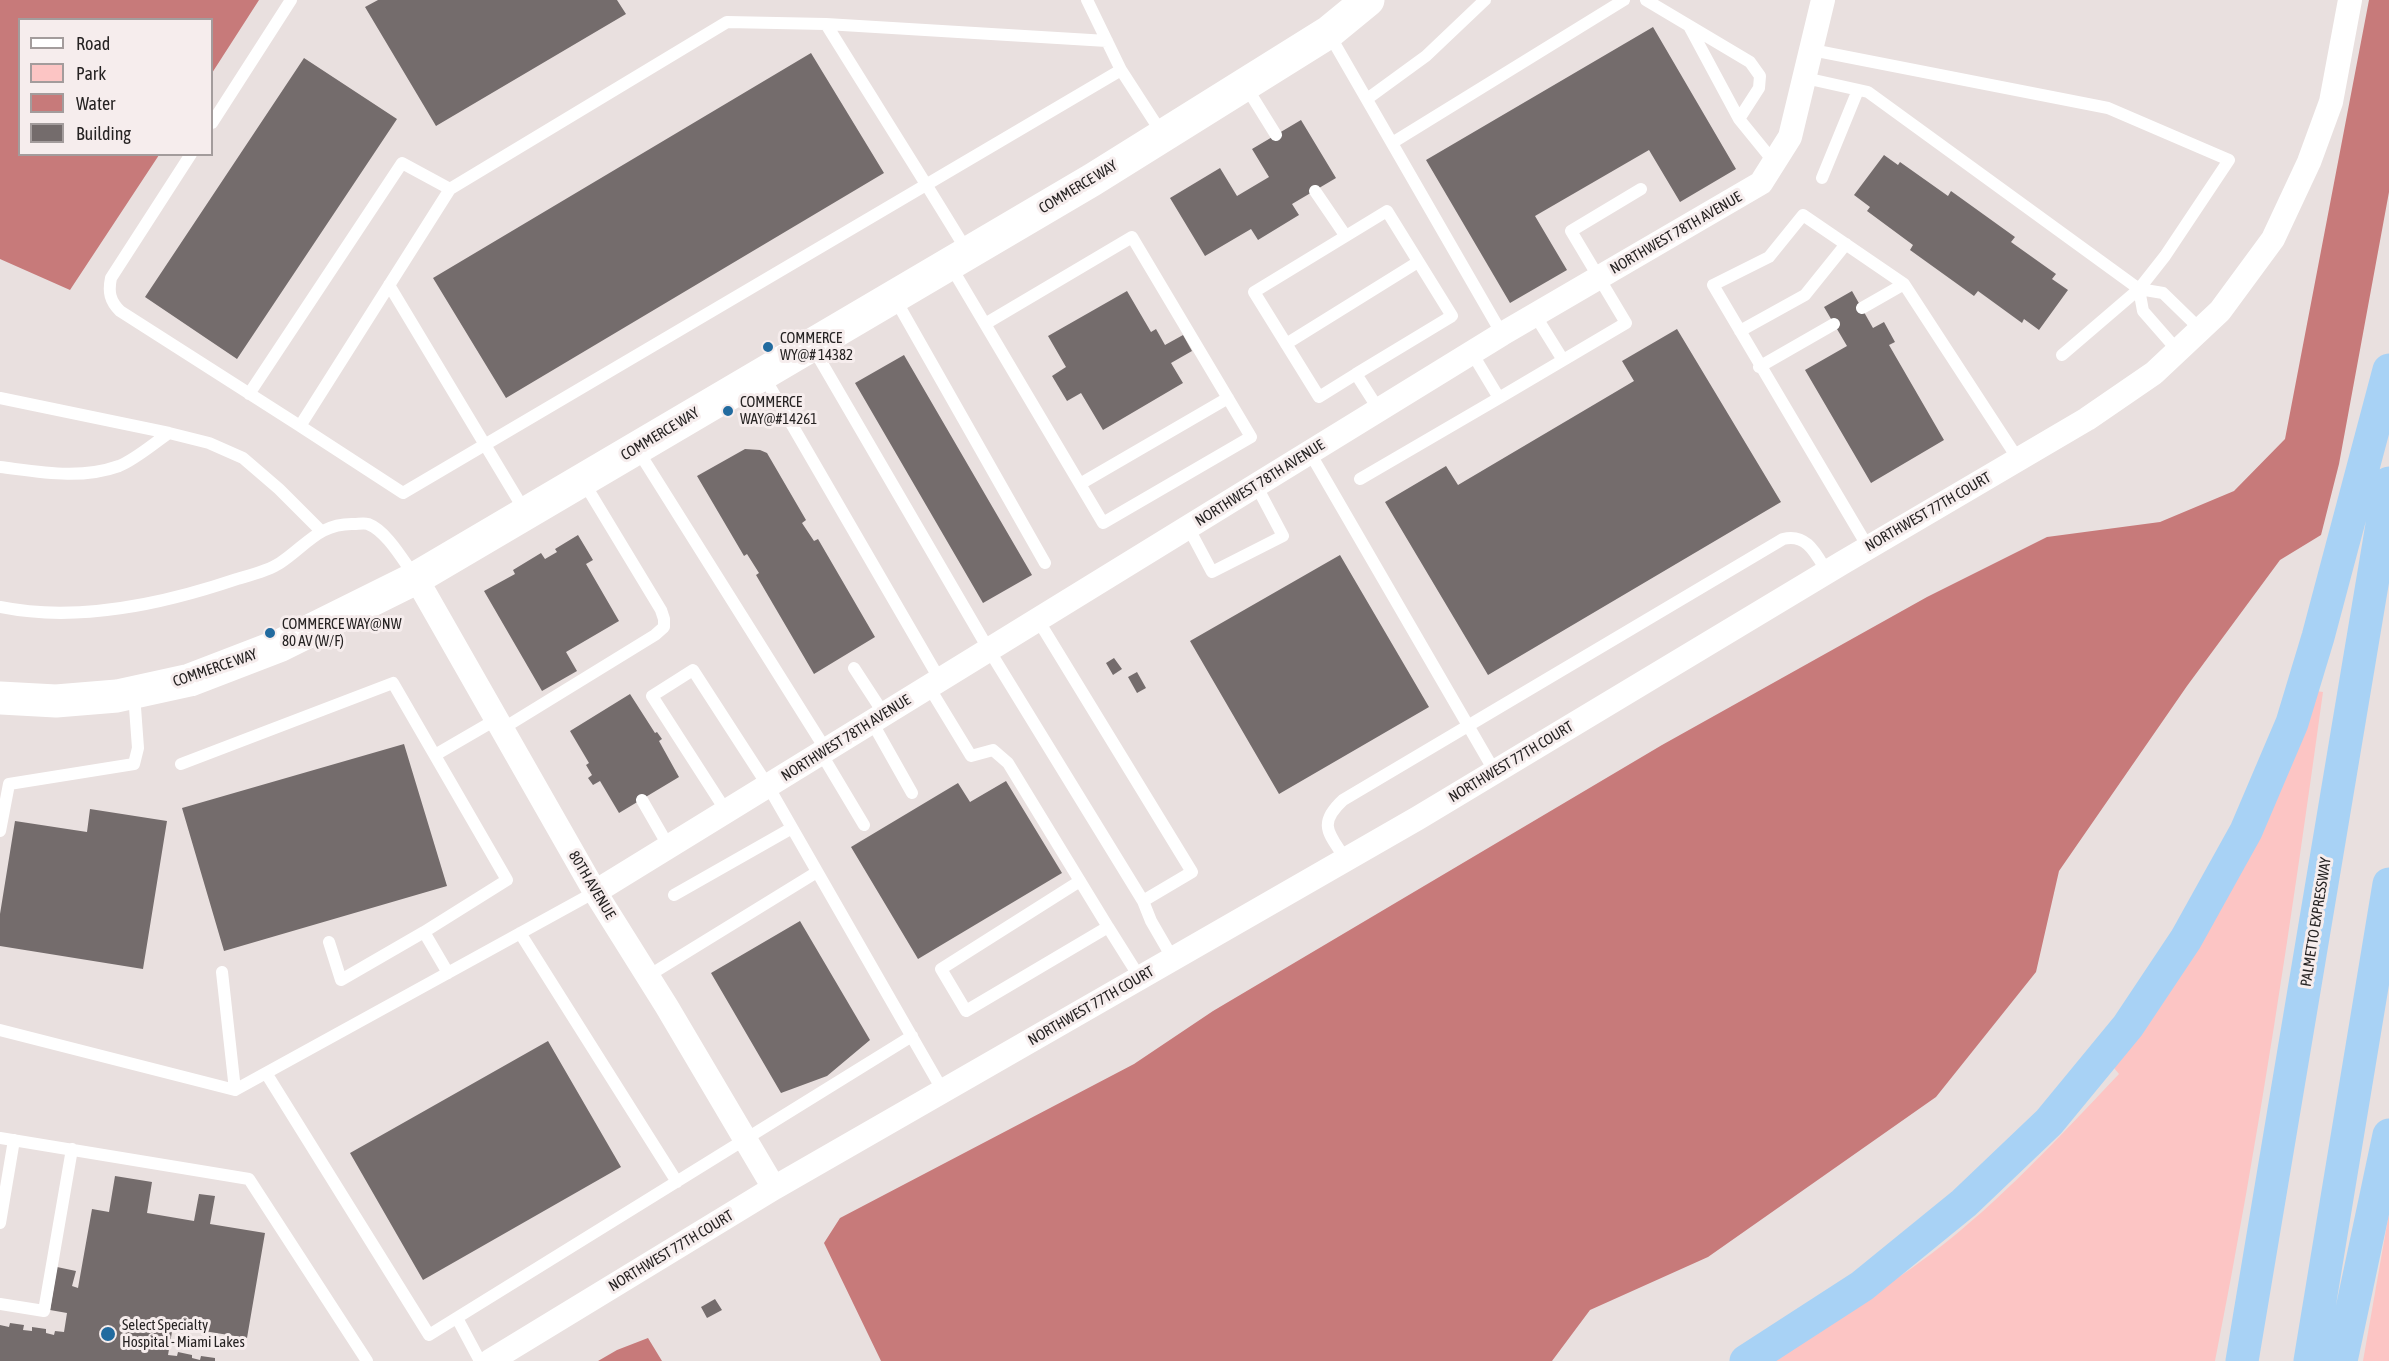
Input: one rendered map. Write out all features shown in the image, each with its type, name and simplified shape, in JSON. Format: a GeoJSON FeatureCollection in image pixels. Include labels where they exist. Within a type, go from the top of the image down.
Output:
{"type":"FeatureCollection","features":[{"type":"Feature","properties":{"kind":"highway"},"geometry":{"type":"LineString","coordinates":[[1746,1361],[1862,1286],[1964,1203],[2041,1130],[2128,1026],[2186,939],[2246,831],[2292,723],[2318,637],[2389,370]]}},
{"type":"Feature","properties":{"kind":"highway","name":"PALMETTO EXPRESSWAY"},"geometry":{"type":"LineString","coordinates":[[2242,1361],[2389,483]]}},
{"type":"Feature","properties":{"kind":"highway"},"geometry":{"type":"LineString","coordinates":[[2263,1361],[2389,620]]}},
{"type":"Feature","properties":{"kind":"highway"},"geometry":{"type":"LineString","coordinates":[[2310,1361],[2389,884]]}},
{"type":"Feature","properties":{"kind":"highway"},"geometry":{"type":"LineString","coordinates":[[2341,1361],[2389,1135]]}},
{"type":"Feature","properties":{"kind":"street","name":"COMMERCE WAY"},"geometry":{"type":"LineString","coordinates":[[0,698],[56,700],[117,696],[190,680],[281,645],[416,578],[1163,135],[1329,32],[1368,0]]}},
{"type":"Feature","properties":{"kind":"street","name":"NORTHWEST 78TH AVENUE"},"geometry":{"type":"LineString","coordinates":[[595,892],[1502,334],[1761,183],[1790,137],[1823,0]]}},
{"type":"Feature","properties":{"kind":"street","name":"NORTHWEST 77TH COURT"},"geometry":{"type":"LineString","coordinates":[[490,1361],[774,1188],[1495,772],[1868,547],[2087,419],[2154,373],[2220,311],[2273,239],[2309,162],[2331,102],[2350,0]]}},
{"type":"Feature","properties":{"kind":"street","name":"80TH AVENUE"},"geometry":{"type":"LineString","coordinates":[[416,578],[595,892],[648,976],[774,1188]]}},
{"type":"Feature","properties":{"kind":"lane"},"geometry":{"type":"LineString","coordinates":[[213,121],[291,0]]}},
{"type":"Feature","properties":{"kind":"lane"},"geometry":{"type":"LineString","coordinates":[[1087,0],[1121,70],[1163,135]]}},
{"type":"Feature","properties":{"kind":"lane"},"geometry":{"type":"LineString","coordinates":[[1367,99],[1426,56],[1485,0]]}},
{"type":"Feature","properties":{"kind":"lane"},"geometry":{"type":"LineString","coordinates":[[1392,143],[1624,0]]}},
{"type":"Feature","properties":{"kind":"lane"},"geometry":{"type":"LineString","coordinates":[[1646,0],[1750,62],[1760,76],[1759,88],[1739,119]]}},
{"type":"Feature","properties":{"kind":"lane"},"geometry":{"type":"LineString","coordinates":[[300,426],[450,189],[727,22],[826,24],[1107,41]]}},
{"type":"Feature","properties":{"kind":"lane"},"geometry":{"type":"LineString","coordinates":[[826,24],[926,184],[985,324],[1103,523],[1251,436],[1132,237],[985,324]]}},
{"type":"Feature","properties":{"kind":"lane"},"geometry":{"type":"LineString","coordinates":[[1689,26],[1739,119],[1774,162]]}},
{"type":"Feature","properties":{"kind":"lane"},"geometry":{"type":"LineString","coordinates":[[1329,32],[1502,334]]}},
{"type":"Feature","properties":{"kind":"lane"},"geometry":{"type":"LineString","coordinates":[[1812,50],[2108,108],[2229,160],[2165,256],[2139,290],[2062,355]]}},
{"type":"Feature","properties":{"kind":"lane"},"geometry":{"type":"LineString","coordinates":[[190,156],[111,278],[110,296],[120,311],[403,493],[1121,70]]}},
{"type":"Feature","properties":{"kind":"lane"},"geometry":{"type":"LineString","coordinates":[[1805,78],[1868,92],[2139,290],[2163,293],[2200,329]]}},
{"type":"Feature","properties":{"kind":"lane"},"geometry":{"type":"LineString","coordinates":[[1245,84],[1276,135]]}},
{"type":"Feature","properties":{"kind":"lane"},"geometry":{"type":"LineString","coordinates":[[1821,178],[1858,90]]}},
{"type":"Feature","properties":{"kind":"lane"},"geometry":{"type":"LineString","coordinates":[[249,394],[402,164],[450,189]]}},
{"type":"Feature","properties":{"kind":"lane"},"geometry":{"type":"LineString","coordinates":[[1360,479],[1626,323],[1571,231],[1641,189]]}},
{"type":"Feature","properties":{"kind":"lane"},"geometry":{"type":"LineString","coordinates":[[1315,191],[1346,235]]}},
{"type":"Feature","properties":{"kind":"lane"},"geometry":{"type":"LineString","coordinates":[[1387,211],[1418,261],[1452,316],[1319,397],[1254,292],[1387,211]]}},
{"type":"Feature","properties":{"kind":"lane"},"geometry":{"type":"LineString","coordinates":[[1868,547],[1759,367],[1713,285],[1769,256],[1803,215],[1904,284],[2018,459]]}},
{"type":"Feature","properties":{"kind":"lane"},"geometry":{"type":"LineString","coordinates":[[1740,331],[1805,296],[1846,244]]}},
{"type":"Feature","properties":{"kind":"lane"},"geometry":{"type":"LineString","coordinates":[[1286,344],[1418,261]]}},
{"type":"Feature","properties":{"kind":"lane"},"geometry":{"type":"LineString","coordinates":[[1862,308],[1904,284]]}},
{"type":"Feature","properties":{"kind":"lane"},"geometry":{"type":"LineString","coordinates":[[389,285],[526,513]]}},
{"type":"Feature","properties":{"kind":"lane"},"geometry":{"type":"LineString","coordinates":[[2139,290],[2143,311],[2178,351]]}},
{"type":"Feature","properties":{"kind":"lane"},"geometry":{"type":"LineString","coordinates":[[893,296],[1045,563]]}},
{"type":"Feature","properties":{"kind":"lane"},"geometry":{"type":"LineString","coordinates":[[1535,315],[1563,360]]}},
{"type":"Feature","properties":{"kind":"lane"},"geometry":{"type":"LineString","coordinates":[[1759,367],[1834,324]]}},
{"type":"Feature","properties":{"kind":"lane"},"geometry":{"type":"LineString","coordinates":[[811,345],[988,650],[1143,902],[1173,959]]}},
{"type":"Feature","properties":{"kind":"lane"},"geometry":{"type":"LineString","coordinates":[[1472,353],[1499,398]]}},
{"type":"Feature","properties":{"kind":"lane"},"geometry":{"type":"LineString","coordinates":[[762,374],[935,683],[971,756],[993,750],[1008,763],[1140,978]]}},
{"type":"Feature","properties":{"kind":"lane"},"geometry":{"type":"LineString","coordinates":[[1356,374],[1378,410]]}},
{"type":"Feature","properties":{"kind":"lane"},"geometry":{"type":"LineString","coordinates":[[0,398],[209,443],[243,458],[279,489],[320,530]]}},
{"type":"Feature","properties":{"kind":"lane"},"geometry":{"type":"LineString","coordinates":[[1080,484],[1228,398]]}},
{"type":"Feature","properties":{"kind":"lane"},"geometry":{"type":"LineString","coordinates":[[0,466],[57,474],[90,474],[121,465],[169,433]]}},
{"type":"Feature","properties":{"kind":"lane"},"geometry":{"type":"LineString","coordinates":[[636,448],[823,752],[864,825]]}},
{"type":"Feature","properties":{"kind":"lane"},"geometry":{"type":"LineString","coordinates":[[1310,453],[1495,772]]}},
{"type":"Feature","properties":{"kind":"lane"},"geometry":{"type":"LineString","coordinates":[[435,755],[499,724],[655,635],[664,627],[661,610],[583,480]]}},
{"type":"Feature","properties":{"kind":"lane"},"geometry":{"type":"LineString","coordinates":[[1188,527],[1212,572],[1283,536],[1256,485]]}},
{"type":"Feature","properties":{"kind":"lane"},"geometry":{"type":"LineString","coordinates":[[0,607],[28,613],[65,614],[111,610],[164,599],[236,580],[278,564],[320,530],[346,524],[368,524],[387,538],[416,578]]}},
{"type":"Feature","properties":{"kind":"lane"},"geometry":{"type":"LineString","coordinates":[[1346,860],[1327,829],[1326,822],[1342,800],[1783,540],[1792,537],[1806,542],[1813,548],[1827,572]]}},
{"type":"Feature","properties":{"kind":"lane"},"geometry":{"type":"LineString","coordinates":[[1038,620],[1192,872],[1143,902]]}},
{"type":"Feature","properties":{"kind":"lane"},"geometry":{"type":"LineString","coordinates":[[854,668],[912,793]]}},
{"type":"Feature","properties":{"kind":"lane"},"geometry":{"type":"LineString","coordinates":[[726,811],[652,696],[693,670],[768,786],[943,1091]]}},
{"type":"Feature","properties":{"kind":"lane"},"geometry":{"type":"LineString","coordinates":[[181,764],[393,683],[507,880],[341,980],[329,942]]}},
{"type":"Feature","properties":{"kind":"lane"},"geometry":{"type":"LineString","coordinates":[[0,831],[9,784],[135,764],[138,748],[134,692]]}},
{"type":"Feature","properties":{"kind":"lane"},"geometry":{"type":"LineString","coordinates":[[642,800],[669,847]]}},
{"type":"Feature","properties":{"kind":"lane"},"geometry":{"type":"LineString","coordinates":[[674,895],[792,828]]}},
{"type":"Feature","properties":{"kind":"lane"},"geometry":{"type":"LineString","coordinates":[[648,976],[817,872]]}},
{"type":"Feature","properties":{"kind":"lane"},"geometry":{"type":"LineString","coordinates":[[1080,881],[941,969],[966,1011],[1108,927]]}},
{"type":"Feature","properties":{"kind":"lane"},"geometry":{"type":"LineString","coordinates":[[0,1030],[236,1090],[595,892]]}},
{"type":"Feature","properties":{"kind":"lane"},"geometry":{"type":"LineString","coordinates":[[424,932],[448,973]]}},
{"type":"Feature","properties":{"kind":"lane"},"geometry":{"type":"LineString","coordinates":[[520,933],[677,1182]]}},
{"type":"Feature","properties":{"kind":"lane"},"geometry":{"type":"LineString","coordinates":[[222,972],[236,1090]]}},
{"type":"Feature","properties":{"kind":"lane"},"geometry":{"type":"LineString","coordinates":[[266,1073],[429,1335],[912,1036]]}},
{"type":"Feature","properties":{"kind":"lane"},"geometry":{"type":"LineString","coordinates":[[0,1138],[249,1179],[367,1361]]}},
{"type":"Feature","properties":{"kind":"lane"},"geometry":{"type":"LineString","coordinates":[[0,1223],[14,1140]]}},
{"type":"Feature","properties":{"kind":"lane"},"geometry":{"type":"LineString","coordinates":[[0,1304],[44,1311],[72,1149]]}},
{"type":"Feature","properties":{"kind":"lane"},"geometry":{"type":"LineString","coordinates":[[457,1318],[480,1361]]}},
{"type":"Feature","properties":{"kind":"green space"},"geometry":{"type":"Polygon","coordinates":[[[2316,691],[2323,692],[2287,944],[2246,1194],[2215,1361],[1762,1361],[1890,1283],[1957,1234],[2029,1168],[2119,1074],[2114,1068],[2316,691]]]}},
{"type":"Feature","properties":{"kind":"green space"},"geometry":{"type":"Polygon","coordinates":[[[2389,1213],[2389,1361],[2363,1361],[2389,1213]]]}},
{"type":"Feature","properties":{"kind":"water"},"geometry":{"type":"Polygon","coordinates":[[[0,0],[259,0],[213,71],[213,18],[18,18],[18,156],[158,156],[70,290],[0,259],[0,0]]]}},
{"type":"Feature","properties":{"kind":"water"},"geometry":{"type":"Polygon","coordinates":[[[2369,0],[2389,0],[2389,192],[2339,464],[2321,535],[2280,560],[2187,686],[2059,871],[2036,972],[1936,1097],[1708,1257],[1590,1310],[1552,1361],[881,1361],[824,1243],[840,1218],[1134,1064],[1213,1011],[1662,745],[1927,597],[2047,537],[2160,522],[2234,491],[2285,439],[2369,0]]]}},
{"type":"Feature","properties":{"kind":"water"},"geometry":{"type":"Polygon","coordinates":[[[648,1338],[662,1361],[598,1361],[617,1350],[648,1338]]]}},
{"type":"Feature","properties":{"kind":"building"},"geometry":{"type":"Polygon","coordinates":[[[378,0],[617,0],[626,14],[436,126],[365,7],[378,0]]]}},
{"type":"Feature","properties":{"kind":"building"},"geometry":{"type":"Polygon","coordinates":[[[1653,27],[1736,169],[1680,202],[1649,150],[1535,216],[1567,270],[1510,303],[1426,160],[1653,27]]]}},
{"type":"Feature","properties":{"kind":"building"},"geometry":{"type":"Polygon","coordinates":[[[811,53],[884,173],[506,398],[433,278],[811,53]]]}},
{"type":"Feature","properties":{"kind":"building"},"geometry":{"type":"Polygon","coordinates":[[[304,58],[397,119],[237,359],[145,297],[304,58]]]}},
{"type":"Feature","properties":{"kind":"building"},"geometry":{"type":"Polygon","coordinates":[[[1301,120],[1336,178],[1292,204],[1299,215],[1258,240],[1251,229],[1205,256],[1170,198],[1220,168],[1237,196],[1269,177],[1252,149],[1301,120]]]}},
{"type":"Feature","properties":{"kind":"building"},"geometry":{"type":"Polygon","coordinates":[[[1884,155],[1898,165],[1900,162],[1948,196],[1951,191],[2015,237],[2011,242],[2056,274],[2052,279],[2068,290],[2039,330],[2024,319],[2022,323],[1978,291],[1974,296],[1910,250],[1913,245],[1867,211],[1870,207],[1854,195],[1884,155]]]}},
{"type":"Feature","properties":{"kind":"building"},"geometry":{"type":"Polygon","coordinates":[[[1127,291],[1151,332],[1156,329],[1165,345],[1183,335],[1192,351],[1171,363],[1183,383],[1103,430],[1081,393],[1067,401],[1052,376],[1066,367],[1048,336],[1127,291]]]}},
{"type":"Feature","properties":{"kind":"building"},"geometry":{"type":"Polygon","coordinates":[[[1852,291],[1873,328],[1884,322],[1895,342],[1889,345],[1944,440],[1871,483],[1805,370],[1847,346],[1824,307],[1852,291]]]}},
{"type":"Feature","properties":{"kind":"building"},"geometry":{"type":"Polygon","coordinates":[[[1677,329],[1781,502],[1488,675],[1385,502],[1446,466],[1458,485],[1634,381],[1622,361],[1677,329]]]}},
{"type":"Feature","properties":{"kind":"building"},"geometry":{"type":"Polygon","coordinates":[[[904,355],[1032,575],[983,603],[855,383],[904,355]]]}},
{"type":"Feature","properties":{"kind":"building"},"geometry":{"type":"Polygon","coordinates":[[[745,449],[767,453],[806,520],[802,523],[814,541],[818,539],[875,637],[814,674],[756,575],[759,573],[747,554],[744,556],[697,476],[745,449]]]}},
{"type":"Feature","properties":{"kind":"building"},"geometry":{"type":"Polygon","coordinates":[[[578,535],[593,560],[586,564],[619,621],[566,652],[577,671],[542,691],[484,591],[515,574],[513,570],[541,553],[545,559],[557,552],[555,549],[578,535]]]}},
{"type":"Feature","properties":{"kind":"building"},"geometry":{"type":"Polygon","coordinates":[[[1340,555],[1429,707],[1279,794],[1190,641],[1340,555]]]}},
{"type":"Feature","properties":{"kind":"building"},"geometry":{"type":"Polygon","coordinates":[[[1114,658],[1122,669],[1113,675],[1106,663],[1114,658]]]}},
{"type":"Feature","properties":{"kind":"building"},"geometry":{"type":"Polygon","coordinates":[[[1137,672],[1146,688],[1137,693],[1128,677],[1137,672]]]}},
{"type":"Feature","properties":{"kind":"building"},"geometry":{"type":"Polygon","coordinates":[[[630,694],[655,733],[657,732],[662,739],[659,741],[679,777],[619,813],[600,781],[593,785],[588,778],[592,775],[586,765],[589,763],[570,731],[630,694]]]}},
{"type":"Feature","properties":{"kind":"building"},"geometry":{"type":"Polygon","coordinates":[[[404,744],[447,886],[224,951],[182,808],[404,744]]]}},
{"type":"Feature","properties":{"kind":"building"},"geometry":{"type":"Polygon","coordinates":[[[1006,781],[1062,873],[918,959],[851,847],[958,783],[970,802],[1006,781]]]}},
{"type":"Feature","properties":{"kind":"building"},"geometry":{"type":"Polygon","coordinates":[[[90,809],[167,821],[143,969],[0,946],[0,914],[15,821],[87,832],[90,809]]]}},
{"type":"Feature","properties":{"kind":"building"},"geometry":{"type":"Polygon","coordinates":[[[800,921],[870,1040],[827,1076],[781,1093],[711,973],[800,921]]]}},
{"type":"Feature","properties":{"kind":"building"},"geometry":{"type":"Polygon","coordinates":[[[548,1041],[621,1167],[423,1280],[350,1153],[548,1041]]]}},
{"type":"Feature","properties":{"kind":"building"},"geometry":{"type":"Polygon","coordinates":[[[115,1176],[152,1182],[147,1213],[194,1221],[199,1194],[215,1196],[210,1224],[265,1233],[247,1338],[173,1326],[168,1355],[177,1356],[178,1352],[192,1355],[192,1358],[200,1360],[201,1356],[215,1358],[215,1361],[0,1361],[0,1325],[9,1327],[10,1323],[24,1325],[23,1330],[32,1331],[32,1327],[46,1329],[46,1333],[54,1335],[55,1331],[64,1332],[67,1313],[50,1310],[57,1267],[76,1271],[72,1286],[78,1288],[92,1209],[109,1212],[115,1176]]]}},
{"type":"Feature","properties":{"kind":"building"},"geometry":{"type":"Polygon","coordinates":[[[715,1299],[722,1310],[707,1318],[701,1307],[715,1299]]]}},
{"type":"Feature","properties":{"kind":"place","name":"COMMERCE WY@# 14382"},"geometry":{"type":"Point","coordinates":[768,347]}},
{"type":"Feature","properties":{"kind":"place","name":"COMMERCE WAY@#14261"},"geometry":{"type":"Point","coordinates":[728,411]}},
{"type":"Feature","properties":{"kind":"place","name":"COMMERCE WAY@NW 80 AV (W/F)"},"geometry":{"type":"Point","coordinates":[270,633]}},
{"type":"Feature","properties":{"kind":"place","name":"Select Specialty Hospital - Miami Lakes"},"geometry":{"type":"Point","coordinates":[108,1334]}}]}
